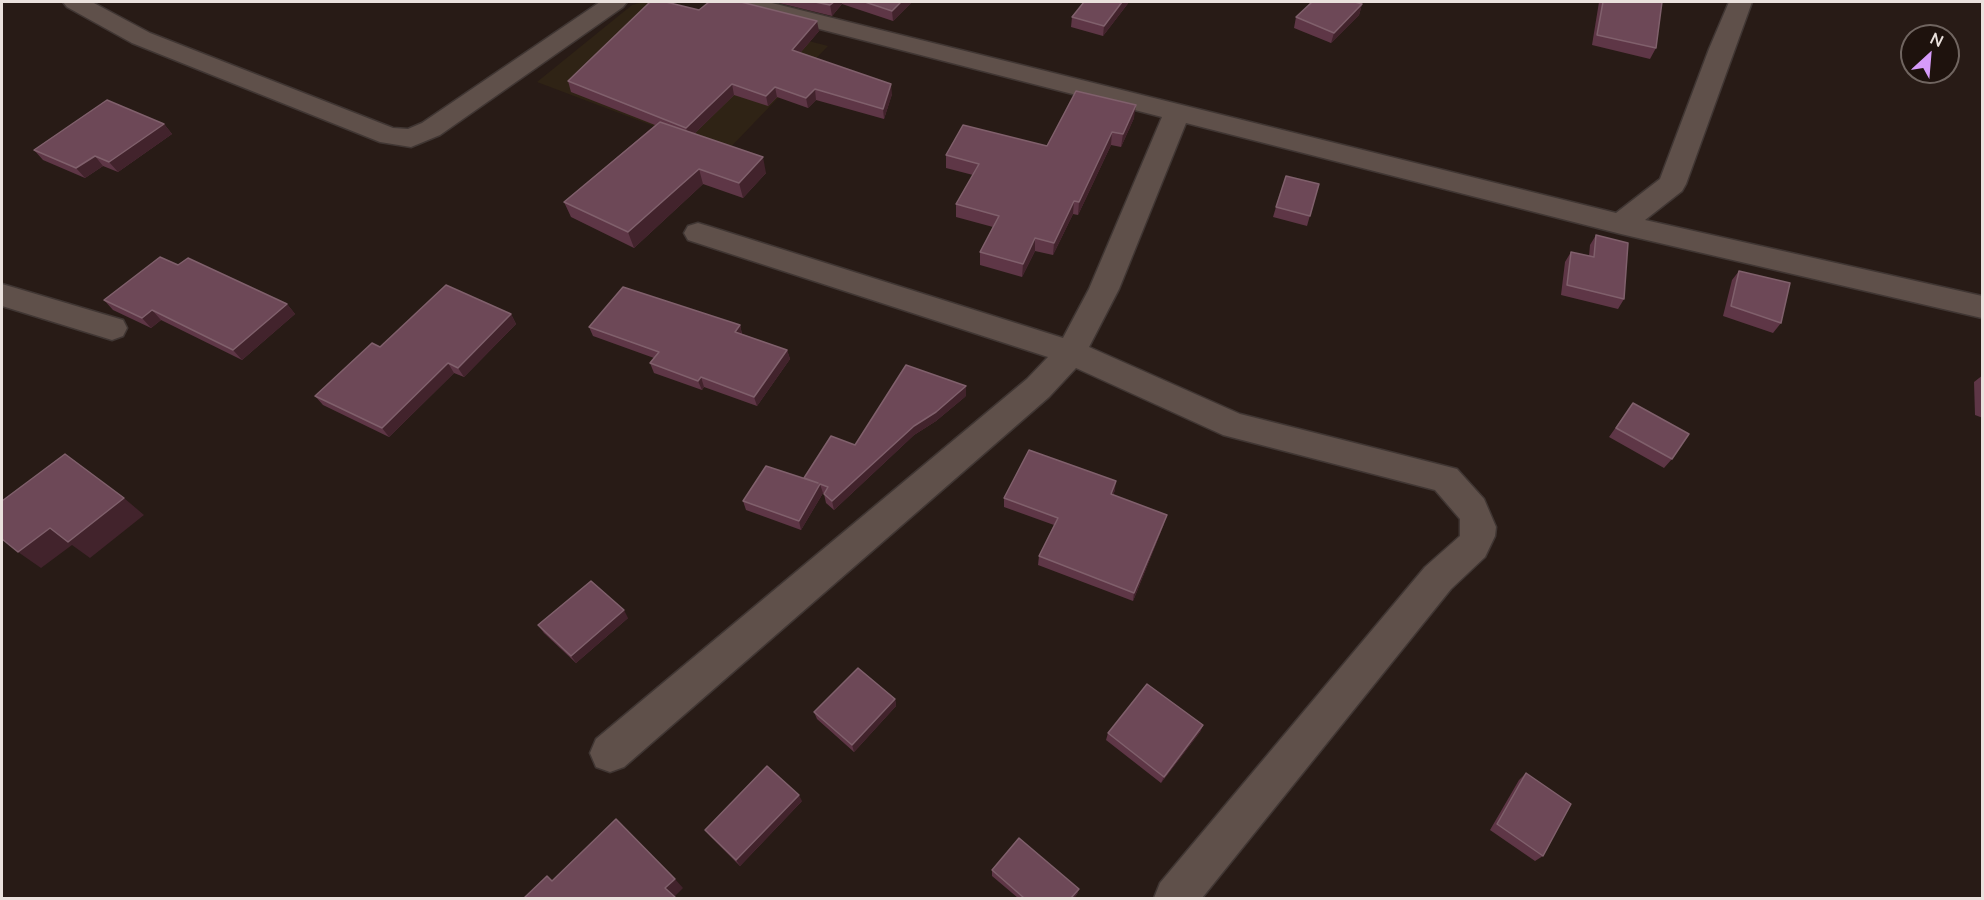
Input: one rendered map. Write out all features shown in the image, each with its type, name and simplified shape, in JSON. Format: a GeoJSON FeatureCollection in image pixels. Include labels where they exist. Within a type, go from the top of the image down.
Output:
{"type":"FeatureCollection","features":[{"type":"Feature","properties":{"kind":"street"},"geometry":{"type":"LineString","coordinates":[[75,2],[141,38],[389,136],[411,138],[431,129],[615,2]]}},
{"type":"Feature","properties":{"kind":"street"},"geometry":{"type":"LineString","coordinates":[[742,2],[1621,224],[1983,307]]}},
{"type":"Feature","properties":{"kind":"street"},"geometry":{"type":"LineString","coordinates":[[1621,224],[1672,184],[1721,49],[1741,2]]}},
{"type":"Feature","properties":{"kind":"street"},"geometry":{"type":"LineString","coordinates":[[610,753],[1038,388],[1071,352],[1104,289],[1177,113]]}},
{"type":"Feature","properties":{"kind":"street"},"geometry":{"type":"LineString","coordinates":[[698,233],[1071,352],[1234,426],[1445,479],[1471,505],[1480,527],[1474,546],[1438,578],[1175,898]]}},
{"type":"Feature","properties":{"kind":"street"},"geometry":{"type":"LineString","coordinates":[[2,295],[112,328]]}},
{"type":"Feature","properties":{"kind":"shaded area"},"geometry":{"type":"Polygon","coordinates":[[[656,2],[828,46],[725,153],[537,82],[632,5],[656,2]]]}},
{"type":"Feature","properties":{"kind":"building"},"geometry":{"type":"Polygon","coordinates":[[[650,2],[666,2],[699,10],[709,2],[741,2],[817,21],[792,50],[891,84],[883,109],[815,89],[806,98],[775,87],[766,96],[732,84],[686,128],[568,81],[650,2]]]}},
{"type":"Feature","properties":{"kind":"building"},"geometry":{"type":"Polygon","coordinates":[[[815,2],[834,2],[830,5],[815,2]]]}},
{"type":"Feature","properties":{"kind":"building"},"geometry":{"type":"Polygon","coordinates":[[[865,2],[901,2],[892,11],[865,2]]]}},
{"type":"Feature","properties":{"kind":"building"},"geometry":{"type":"Polygon","coordinates":[[[1084,2],[1122,2],[1104,26],[1072,17],[1084,2]]]}},
{"type":"Feature","properties":{"kind":"building"},"geometry":{"type":"Polygon","coordinates":[[[1312,2],[1362,4],[1334,33],[1296,17],[1312,2]]]}},
{"type":"Feature","properties":{"kind":"building"},"geometry":{"type":"Polygon","coordinates":[[[1603,2],[1662,2],[1656,48],[1597,35],[1603,2]]]}},
{"type":"Feature","properties":{"kind":"building"},"geometry":{"type":"Polygon","coordinates":[[[1076,91],[1136,105],[1123,134],[1112,132],[1079,202],[1074,201],[1054,243],[1035,238],[1023,264],[980,252],[999,216],[956,204],[979,164],[946,155],[963,125],[1047,146],[1076,91]]]}},
{"type":"Feature","properties":{"kind":"building"},"geometry":{"type":"Polygon","coordinates":[[[107,100],[164,124],[109,162],[95,156],[76,168],[34,150],[107,100]]]}},
{"type":"Feature","properties":{"kind":"building"},"geometry":{"type":"Polygon","coordinates":[[[660,122],[763,157],[739,183],[699,169],[628,232],[564,202],[660,122]]]}},
{"type":"Feature","properties":{"kind":"building"},"geometry":{"type":"Polygon","coordinates":[[[1286,176],[1319,184],[1310,216],[1276,207],[1286,176]]]}},
{"type":"Feature","properties":{"kind":"building"},"geometry":{"type":"Polygon","coordinates":[[[1596,235],[1628,243],[1624,299],[1567,285],[1571,252],[1594,257],[1596,235]]]}},
{"type":"Feature","properties":{"kind":"building"},"geometry":{"type":"Polygon","coordinates":[[[160,257],[178,265],[188,258],[287,304],[233,350],[152,310],[142,318],[104,300],[160,257]]]}},
{"type":"Feature","properties":{"kind":"building"},"geometry":{"type":"Polygon","coordinates":[[[1739,271],[1790,283],[1781,323],[1731,306],[1739,271]]]}},
{"type":"Feature","properties":{"kind":"building"},"geometry":{"type":"Polygon","coordinates":[[[446,285],[511,314],[458,368],[448,363],[382,428],[315,396],[372,343],[380,347],[446,285]]]}},
{"type":"Feature","properties":{"kind":"building"},"geometry":{"type":"Polygon","coordinates":[[[623,287],[740,325],[735,332],[787,350],[754,397],[701,377],[698,381],[650,363],[659,352],[589,327],[623,287]]]}},
{"type":"Feature","properties":{"kind":"building"},"geometry":{"type":"Polygon","coordinates":[[[906,365],[966,386],[936,412],[914,426],[832,501],[824,494],[828,487],[820,484],[799,521],[743,501],[766,466],[818,483],[804,478],[831,436],[855,445],[906,365]]]}},
{"type":"Feature","properties":{"kind":"building"},"geometry":{"type":"Polygon","coordinates":[[[1633,403],[1689,434],[1672,459],[1616,428],[1633,403]]]}},
{"type":"Feature","properties":{"kind":"building"},"geometry":{"type":"Polygon","coordinates":[[[1029,450],[1116,481],[1111,494],[1167,515],[1134,593],[1039,556],[1058,518],[1004,498],[1029,450]]]}},
{"type":"Feature","properties":{"kind":"building"},"geometry":{"type":"Polygon","coordinates":[[[65,454],[124,498],[68,542],[50,528],[18,552],[2,539],[2,501],[65,454]]]}},
{"type":"Feature","properties":{"kind":"building"},"geometry":{"type":"Polygon","coordinates":[[[591,581],[624,610],[571,656],[538,625],[591,581]]]}},
{"type":"Feature","properties":{"kind":"building"},"geometry":{"type":"Polygon","coordinates":[[[858,668],[895,699],[852,745],[814,712],[858,668]]]}},
{"type":"Feature","properties":{"kind":"building"},"geometry":{"type":"Polygon","coordinates":[[[1147,684],[1203,725],[1164,777],[1108,733],[1147,684]]]}},
{"type":"Feature","properties":{"kind":"building"},"geometry":{"type":"Polygon","coordinates":[[[767,766],[799,795],[736,860],[705,830],[767,766]]]}},
{"type":"Feature","properties":{"kind":"building"},"geometry":{"type":"Polygon","coordinates":[[[1526,773],[1571,804],[1543,856],[1497,824],[1526,773]]]}},
{"type":"Feature","properties":{"kind":"building"},"geometry":{"type":"Polygon","coordinates":[[[616,819],[675,879],[665,888],[676,898],[524,898],[547,876],[552,881],[616,819]]]}},
{"type":"Feature","properties":{"kind":"building"},"geometry":{"type":"Polygon","coordinates":[[[1019,838],[1079,889],[1071,898],[1024,898],[992,870],[1019,838]]]}}]}
